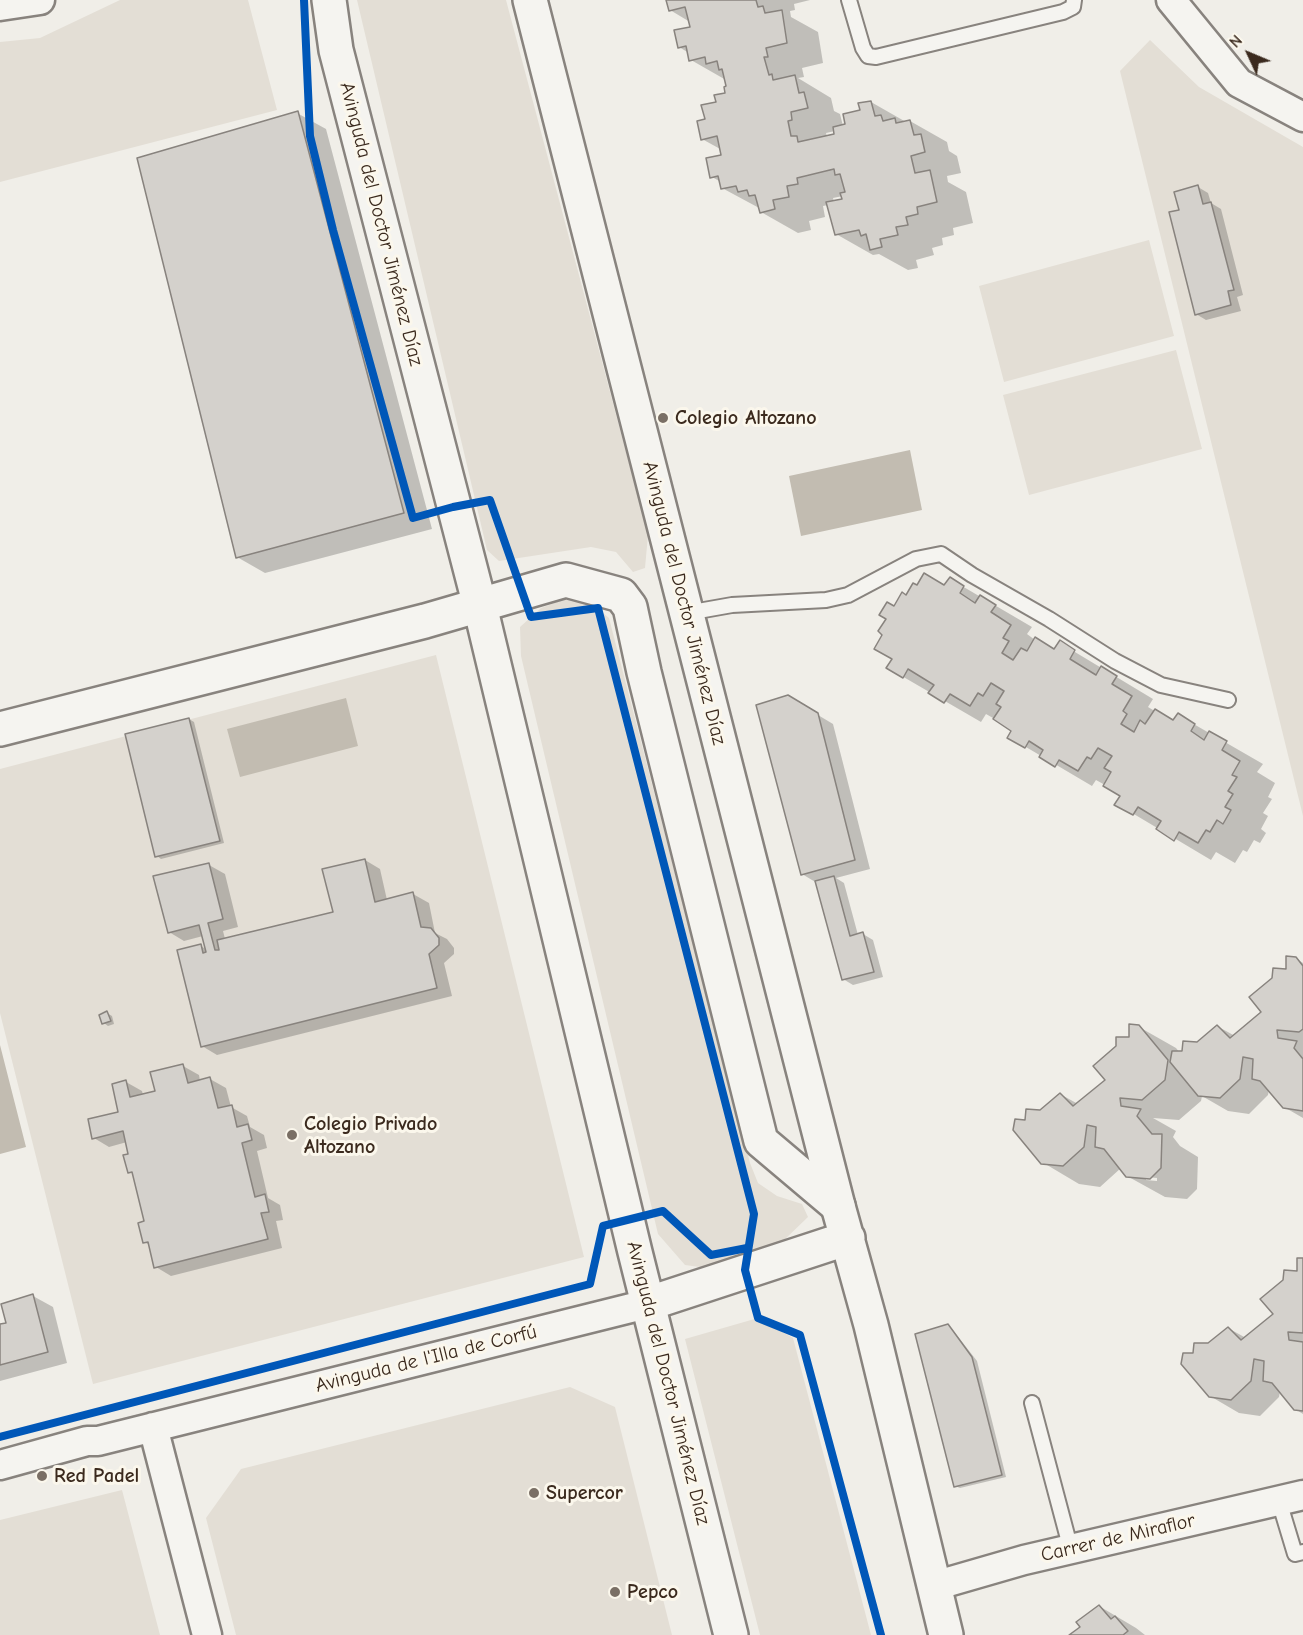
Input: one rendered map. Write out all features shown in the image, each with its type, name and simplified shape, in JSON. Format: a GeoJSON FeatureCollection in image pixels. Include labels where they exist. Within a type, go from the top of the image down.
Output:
{"type":"FeatureCollection","features":[{"type":"Feature","properties":{"kind":"main road","name":"Avinguda del Doctor Jiménez Díaz"},"geometry":{"type":"LineString","coordinates":[[329,0],[336,50],[480,606],[647,1304],[730,1635]]}},
{"type":"Feature","properties":{"kind":"main road","name":"Avinguda del Doctor Jiménez Díaz"},"geometry":{"type":"LineString","coordinates":[[530,0],[838,1206],[871,1325],[946,1635]]}},
{"type":"Feature","properties":{"kind":"main road"},"geometry":{"type":"LineString","coordinates":[[0,729],[480,606],[566,580],[621,595],[630,607],[760,1141],[838,1206]]}},
{"type":"Feature","properties":{"kind":"main road","name":"Avinguda de l'Illa de Corfú"},"geometry":{"type":"LineString","coordinates":[[647,1304],[848,1238]]}},
{"type":"Feature","properties":{"kind":"street"},"geometry":{"type":"LineString","coordinates":[[0,6],[40,0]]}},
{"type":"Feature","properties":{"kind":"street","name":"Avinguda del Doctor Jiménez Díaz"},"geometry":{"type":"LineString","coordinates":[[314,0],[319,18],[336,50]]}},
{"type":"Feature","properties":{"kind":"street"},"geometry":{"type":"LineString","coordinates":[[1172,0],[1239,83],[1303,117]]}},
{"type":"Feature","properties":{"kind":"street","name":"Avinguda de l'Illa de Corfú"},"geometry":{"type":"LineString","coordinates":[[0,1465],[87,1441],[98,1441],[647,1304]]}},
{"type":"Feature","properties":{"kind":"street"},"geometry":{"type":"LineString","coordinates":[[153,1427],[207,1635]]}},
{"type":"Feature","properties":{"kind":"street","name":"Carrer de Miraflor"},"geometry":{"type":"LineString","coordinates":[[934,1586],[1023,1560],[1291,1498]]}},
{"type":"Feature","properties":{"kind":"lane"},"geometry":{"type":"LineString","coordinates":[[849,0],[863,48],[868,56],[876,57],[1063,12],[1073,7],[1074,0]]}},
{"type":"Feature","properties":{"kind":"lane"},"geometry":{"type":"LineString","coordinates":[[687,613],[732,605],[826,600],[848,595],[916,559],[941,554],[1114,661],[1161,685],[1228,700]]}},
{"type":"Feature","properties":{"kind":"lane"},"geometry":{"type":"LineString","coordinates":[[1032,1403],[1071,1550]]}},
{"type":"Feature","properties":{"kind":"lane"},"geometry":{"type":"LineString","coordinates":[[1291,1498],[1295,1554],[1303,1552]]}},
{"type":"Feature","properties":{"kind":"shaded area"},"geometry":{"type":"Polygon","coordinates":[[[120,0],[248,0],[277,110],[0,182],[0,42],[40,38],[120,0]]]}},
{"type":"Feature","properties":{"kind":"shaded area"},"geometry":{"type":"Polygon","coordinates":[[[357,0],[506,0],[648,535],[645,568],[633,572],[616,552],[591,547],[499,561],[487,550],[357,0]]]}},
{"type":"Feature","properties":{"kind":"shaded area"},"geometry":{"type":"Polygon","coordinates":[[[1150,40],[1199,87],[1303,147],[1303,816],[1120,71],[1150,40]]]}},
{"type":"Feature","properties":{"kind":"shaded area"},"geometry":{"type":"Polygon","coordinates":[[[1149,240],[1174,336],[1004,382],[979,286],[1149,240]]]}},
{"type":"Feature","properties":{"kind":"shaded area"},"geometry":{"type":"Polygon","coordinates":[[[1176,350],[1202,449],[1029,495],[1003,395],[1176,350]]]}},
{"type":"Feature","properties":{"kind":"shaded area"},"geometry":{"type":"Polygon","coordinates":[[[910,450],[922,510],[801,536],[789,476],[910,450]]]}},
{"type":"Feature","properties":{"kind":"shaded area"},"geometry":{"type":"Polygon","coordinates":[[[570,597],[590,602],[609,618],[750,1163],[758,1183],[777,1196],[802,1204],[808,1217],[781,1243],[707,1268],[685,1265],[658,1234],[521,656],[520,627],[541,608],[570,597]]]}},
{"type":"Feature","properties":{"kind":"shaded area","name":"Colegio Privado Altozano"},"geometry":{"type":"Polygon","coordinates":[[[436,655],[584,1257],[93,1384],[0,1013],[0,769],[436,655]]]}},
{"type":"Feature","properties":{"kind":"shaded area"},"geometry":{"type":"Polygon","coordinates":[[[346,698],[358,746],[240,777],[227,729],[346,698]]]}},
{"type":"Feature","properties":{"kind":"shaded area"},"geometry":{"type":"Polygon","coordinates":[[[0,1045],[26,1147],[0,1154],[0,1045]]]}},
{"type":"Feature","properties":{"kind":"shaded area"},"geometry":{"type":"Polygon","coordinates":[[[758,1318],[793,1338],[871,1635],[760,1635],[685,1339],[758,1318]]]}},
{"type":"Feature","properties":{"kind":"shaded area"},"geometry":{"type":"Polygon","coordinates":[[[570,1387],[615,1407],[672,1635],[236,1635],[206,1518],[241,1469],[570,1387]]]}},
{"type":"Feature","properties":{"kind":"shaded area"},"geometry":{"type":"Polygon","coordinates":[[[122,1490],[160,1635],[0,1635],[0,1520],[122,1490]]]}},
{"type":"Feature","properties":{"kind":"building"},"geometry":{"type":"Polygon","coordinates":[[[666,0],[756,0],[758,7],[763,6],[765,13],[782,10],[787,43],[766,48],[768,57],[764,57],[769,75],[772,74],[773,80],[795,75],[799,93],[804,92],[808,108],[791,112],[792,120],[788,121],[791,136],[797,136],[798,142],[834,134],[833,127],[845,124],[843,114],[860,110],[858,103],[871,101],[875,116],[881,115],[883,121],[895,118],[896,123],[910,120],[914,135],[921,134],[925,152],[911,156],[915,173],[930,170],[937,202],[917,207],[918,214],[906,217],[908,225],[896,227],[898,235],[880,239],[882,247],[870,250],[866,234],[861,236],[859,230],[835,235],[826,202],[842,199],[840,193],[845,192],[840,174],[835,175],[834,169],[797,178],[798,184],[787,186],[789,197],[773,200],[775,209],[760,213],[755,195],[749,196],[747,190],[738,192],[736,186],[721,189],[718,176],[710,178],[706,158],[721,155],[717,136],[701,140],[697,121],[705,119],[701,105],[716,102],[714,95],[725,93],[724,87],[726,86],[722,69],[719,70],[717,61],[706,64],[705,57],[689,61],[686,46],[678,48],[674,30],[690,27],[685,7],[669,11],[666,0]]]}},
{"type":"Feature","properties":{"kind":"building"},"geometry":{"type":"Polygon","coordinates":[[[298,111],[404,513],[236,558],[137,158],[298,111]]]}},
{"type":"Feature","properties":{"kind":"building"},"geometry":{"type":"Polygon","coordinates":[[[1198,185],[1203,204],[1211,202],[1234,290],[1228,291],[1231,305],[1195,315],[1169,212],[1179,210],[1174,192],[1198,185]]]}},
{"type":"Feature","properties":{"kind":"building"},"geometry":{"type":"Polygon","coordinates":[[[924,573],[944,585],[950,577],[964,586],[960,593],[975,603],[980,595],[996,605],[991,612],[1011,625],[1003,638],[1009,641],[1002,653],[1013,660],[1021,648],[1027,651],[1035,637],[1054,649],[1060,640],[1075,650],[1070,659],[1096,675],[1101,666],[1117,676],[1112,684],[1132,696],[1123,711],[1127,714],[1121,724],[1134,732],[1140,720],[1145,724],[1155,709],[1173,720],[1178,713],[1195,724],[1191,731],[1204,740],[1209,731],[1227,741],[1222,750],[1240,761],[1232,775],[1237,777],[1228,791],[1233,794],[1225,807],[1231,810],[1223,824],[1217,820],[1210,832],[1206,830],[1198,843],[1179,832],[1174,841],[1156,829],[1161,821],[1138,807],[1133,815],[1114,805],[1120,796],[1103,786],[1111,772],[1104,768],[1112,756],[1098,748],[1091,759],[1087,757],[1078,771],[1059,760],[1055,767],[1039,757],[1043,750],[1029,741],[1025,748],[1007,738],[1011,731],[993,719],[1001,707],[996,704],[1004,691],[991,683],[983,696],[978,693],[970,706],[950,694],[944,703],[928,693],[934,685],[908,669],[903,678],[886,668],[892,659],[874,649],[882,635],[878,631],[886,619],[879,615],[887,602],[894,606],[902,592],[906,595],[913,583],[917,585],[924,573]]]}},
{"type":"Feature","properties":{"kind":"building"},"geometry":{"type":"Polygon","coordinates":[[[788,695],[818,713],[855,860],[801,875],[756,705],[788,695]]]}},
{"type":"Feature","properties":{"kind":"building"},"geometry":{"type":"Polygon","coordinates":[[[189,718],[220,841],[155,857],[125,734],[189,718]]]}},
{"type":"Feature","properties":{"kind":"building"},"geometry":{"type":"Polygon","coordinates":[[[365,859],[375,902],[413,892],[421,927],[431,928],[439,938],[439,945],[429,954],[437,988],[201,1047],[177,950],[201,944],[203,953],[206,952],[199,925],[168,933],[153,876],[209,863],[223,919],[208,923],[215,950],[219,950],[217,940],[333,912],[322,869],[365,859]]]}},
{"type":"Feature","properties":{"kind":"building"},"geometry":{"type":"Polygon","coordinates":[[[834,876],[850,936],[863,932],[874,972],[842,980],[815,881],[834,876]]]}},
{"type":"Feature","properties":{"kind":"building"},"geometry":{"type":"Polygon","coordinates":[[[1286,956],[1296,957],[1303,966],[1303,1029],[1299,1032],[1277,1030],[1278,1038],[1297,1041],[1294,1048],[1303,1059],[1303,1111],[1283,1108],[1260,1081],[1252,1079],[1253,1059],[1243,1057],[1240,1079],[1220,1098],[1198,1096],[1170,1062],[1172,1051],[1182,1051],[1183,1041],[1197,1042],[1217,1025],[1230,1038],[1261,1012],[1249,997],[1272,978],[1273,968],[1286,969],[1286,956]]]}},
{"type":"Feature","properties":{"kind":"building"},"geometry":{"type":"Polygon","coordinates":[[[107,1011],[111,1021],[102,1024],[99,1015],[107,1011]]]}},
{"type":"Feature","properties":{"kind":"building"},"geometry":{"type":"Polygon","coordinates":[[[1129,1024],[1139,1025],[1168,1060],[1165,1080],[1142,1100],[1120,1098],[1121,1106],[1141,1109],[1137,1116],[1152,1134],[1162,1134],[1161,1168],[1150,1179],[1126,1177],[1104,1149],[1095,1147],[1096,1127],[1087,1125],[1084,1147],[1063,1166],[1041,1164],[1013,1130],[1015,1119],[1025,1120],[1026,1109],[1040,1110],[1060,1093],[1073,1106],[1105,1080],[1093,1066],[1116,1046],[1116,1037],[1129,1037],[1129,1024]]]}},
{"type":"Feature","properties":{"kind":"building"},"geometry":{"type":"Polygon","coordinates":[[[183,1064],[188,1083],[210,1077],[218,1108],[232,1105],[237,1127],[248,1124],[252,1140],[242,1143],[255,1197],[265,1194],[269,1212],[261,1213],[268,1239],[154,1268],[148,1242],[143,1243],[138,1223],[144,1221],[132,1172],[128,1173],[123,1155],[128,1154],[123,1131],[92,1139],[88,1119],[118,1112],[112,1084],[126,1080],[130,1097],[155,1091],[150,1072],[183,1064]]]}},
{"type":"Feature","properties":{"kind":"building"},"geometry":{"type":"Polygon","coordinates":[[[1297,1258],[1303,1258],[1303,1333],[1288,1332],[1289,1340],[1303,1342],[1303,1411],[1294,1410],[1272,1383],[1263,1381],[1264,1361],[1254,1359],[1251,1381],[1231,1400],[1209,1397],[1181,1364],[1183,1353],[1193,1353],[1194,1343],[1208,1343],[1228,1327],[1241,1340],[1273,1314],[1260,1299],[1283,1280],[1284,1270],[1297,1271],[1297,1258]]]}},
{"type":"Feature","properties":{"kind":"building"},"geometry":{"type":"Polygon","coordinates":[[[33,1294],[48,1352],[0,1365],[0,1324],[6,1323],[1,1304],[33,1294]]]}},
{"type":"Feature","properties":{"kind":"building"},"geometry":{"type":"Polygon","coordinates":[[[948,1324],[972,1357],[1002,1475],[954,1487],[915,1334],[948,1324]]]}},
{"type":"Feature","properties":{"kind":"building"},"geometry":{"type":"Polygon","coordinates":[[[1099,1605],[1111,1619],[1115,1616],[1128,1631],[1123,1635],[1069,1635],[1080,1627],[1076,1622],[1099,1605]]]}},
{"type":"Feature","properties":{"kind":"cycle path"},"geometry":{"type":"LineString","coordinates":[[304,0],[310,136],[333,230],[413,518],[490,500],[531,617],[598,608],[754,1214],[745,1270],[758,1318],[800,1335],[881,1635]]}},
{"type":"Feature","properties":{"kind":"cycle path"},"geometry":{"type":"LineString","coordinates":[[0,1437],[590,1284],[603,1226],[663,1211],[711,1255],[747,1248]]}},
{"type":"Feature","properties":{"kind":"place","name":"Colegio Altozano"},"geometry":{"type":"Point","coordinates":[663,418]}},
{"type":"Feature","properties":{"kind":"place","name":"Colegio Privado Altozano"},"geometry":{"type":"Point","coordinates":[292,1135]}},
{"type":"Feature","properties":{"kind":"place","name":"Red Padel"},"geometry":{"type":"Point","coordinates":[42,1476]}},
{"type":"Feature","properties":{"kind":"place","name":"Supercor"},"geometry":{"type":"Point","coordinates":[534,1493]}},
{"type":"Feature","properties":{"kind":"place","name":"Pepco"},"geometry":{"type":"Point","coordinates":[615,1592]}}]}
